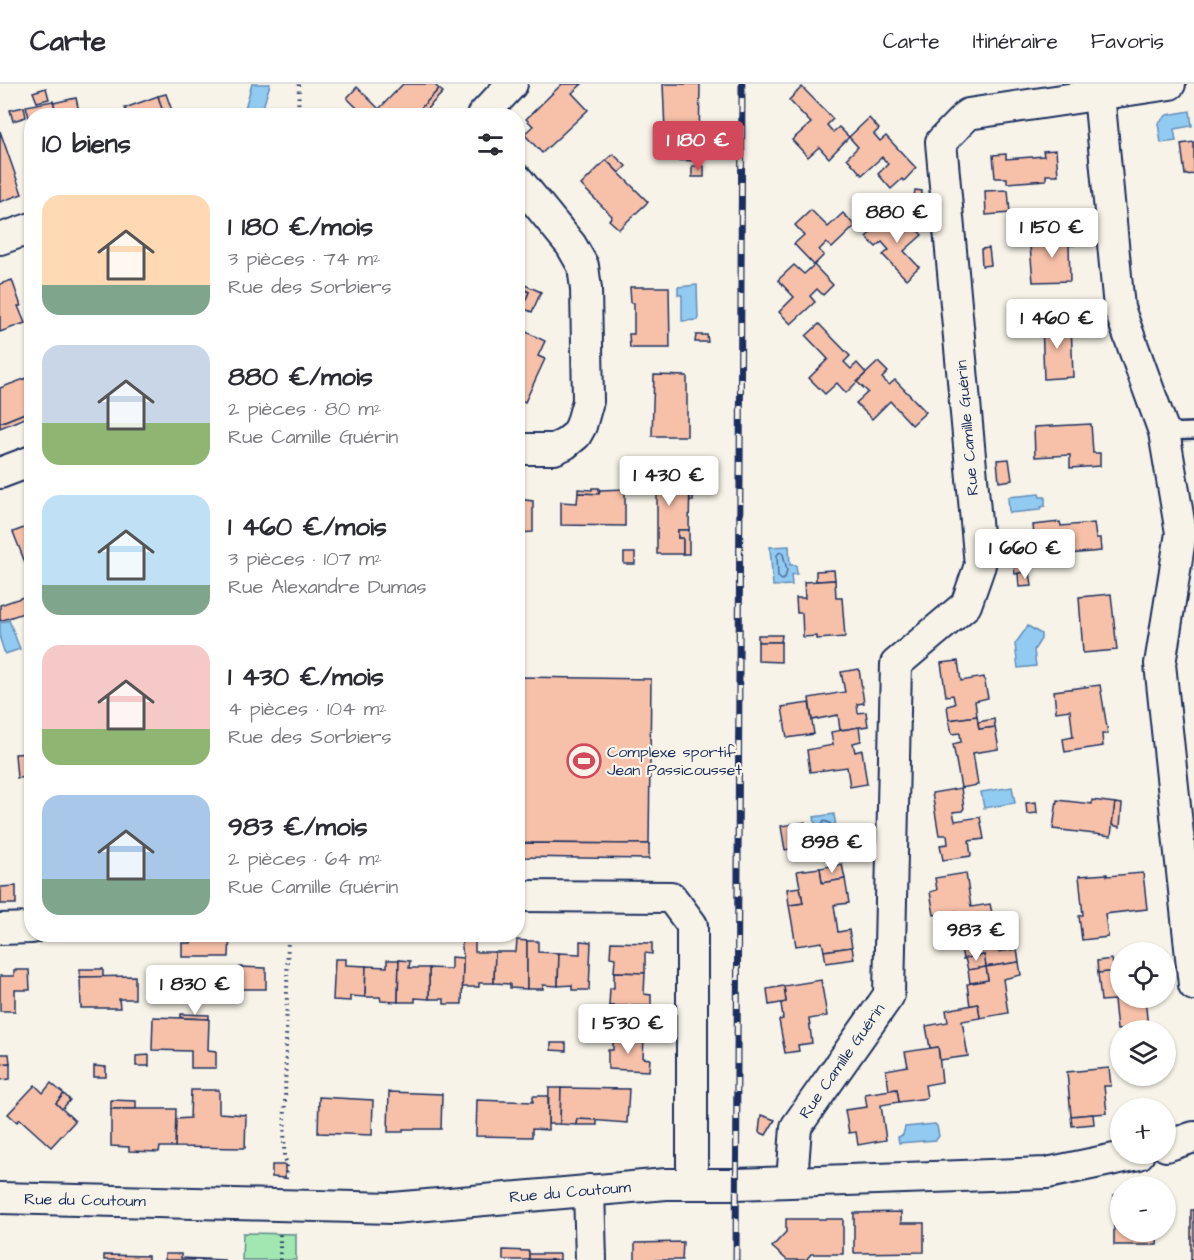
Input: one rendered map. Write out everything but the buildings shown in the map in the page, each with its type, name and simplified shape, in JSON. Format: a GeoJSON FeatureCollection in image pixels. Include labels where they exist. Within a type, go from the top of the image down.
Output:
{"type":"FeatureCollection","features":[{"type":"Feature","properties":{"kind":"street"},"geometry":{"type":"LineString","coordinates":[[490,108],[512,84]]}},
{"type":"Feature","properties":{"kind":"street"},"geometry":{"type":"LineString","coordinates":[[1170,84],[1098,94],[1119,308],[1164,432],[1181,533],[1160,664],[1194,985]]}},
{"type":"Feature","properties":{"kind":"street","name":"Rue Camille Guérin"},"geometry":{"type":"LineString","coordinates":[[792,1181],[796,1127],[889,995],[896,664],[966,605],[980,565],[940,142],[968,114],[1098,94]]}},
{"type":"Feature","properties":{"kind":"street"},"geometry":{"type":"LineString","coordinates":[[525,189],[571,245],[583,266],[586,290],[588,401],[581,426],[576,435],[565,444],[554,449],[525,449]]}},
{"type":"Feature","properties":{"kind":"street"},"geometry":{"type":"LineString","coordinates":[[0,239],[24,231]]}},
{"type":"Feature","properties":{"kind":"street"},"geometry":{"type":"LineString","coordinates":[[0,473],[24,464]]}},
{"type":"Feature","properties":{"kind":"street"},"geometry":{"type":"LineString","coordinates":[[525,896],[671,897],[692,925],[692,1184]]}},
{"type":"Feature","properties":{"kind":"street"},"geometry":{"type":"LineString","coordinates":[[0,929],[24,928]]}},
{"type":"Feature","properties":{"kind":"street"},"geometry":{"type":"LineString","coordinates":[[1176,1143],[1194,1137]]}},
{"type":"Feature","properties":{"kind":"street","name":"Rue du Coutoum"},"geometry":{"type":"LineString","coordinates":[[0,1198],[393,1208],[666,1184],[736,1185],[792,1181],[1047,1173],[1110,1160]]}},
{"type":"Feature","properties":{"kind":"street"},"geometry":{"type":"LineString","coordinates":[[589,1190],[591,1260]]}},
{"type":"Feature","properties":{"kind":"lane"},"geometry":{"type":"LineString","coordinates":[[1164,432],[1194,431]]}},
{"type":"Feature","properties":{"kind":"path"},"geometry":{"type":"LineString","coordinates":[[298,108],[299,84]]}},
{"type":"Feature","properties":{"kind":"path"},"geometry":{"type":"LineString","coordinates":[[285,1142],[288,942]]}},
{"type":"Feature","properties":{"kind":"green space"},"geometry":{"type":"Polygon","coordinates":[[[243,1233],[296,1234],[296,1260],[242,1260],[243,1233]]]}},
{"type":"Feature","properties":{"kind":"water"},"geometry":{"type":"Polygon","coordinates":[[[252,84],[270,84],[263,108],[245,108],[252,84]]]}},
{"type":"Feature","properties":{"kind":"water"},"geometry":{"type":"Polygon","coordinates":[[[1190,111],[1192,126],[1174,129],[1176,141],[1161,143],[1158,123],[1167,115],[1190,111]]]}},
{"type":"Feature","properties":{"kind":"water"},"geometry":{"type":"Polygon","coordinates":[[[697,285],[698,320],[682,321],[682,295],[678,295],[678,287],[697,285]]]}},
{"type":"Feature","properties":{"kind":"water"},"geometry":{"type":"Polygon","coordinates":[[[1039,494],[1040,497],[1045,497],[1045,506],[1040,510],[1009,513],[1008,497],[1039,494]]]}},
{"type":"Feature","properties":{"kind":"water"},"geometry":{"type":"Polygon","coordinates":[[[789,546],[790,565],[796,565],[797,574],[791,575],[792,585],[773,586],[770,547],[789,546]]]}},
{"type":"Feature","properties":{"kind":"water"},"geometry":{"type":"Polygon","coordinates":[[[9,620],[20,649],[5,654],[0,639],[0,623],[9,620]]]}},
{"type":"Feature","properties":{"kind":"water"},"geometry":{"type":"Polygon","coordinates":[[[1028,626],[1041,634],[1041,639],[1034,650],[1036,666],[1018,668],[1015,644],[1028,626]]]}},
{"type":"Feature","properties":{"kind":"water"},"geometry":{"type":"Polygon","coordinates":[[[1012,787],[1015,803],[984,808],[981,792],[1012,787]]]}},
{"type":"Feature","properties":{"kind":"water"},"geometry":{"type":"Polygon","coordinates":[[[834,814],[840,852],[821,856],[814,817],[834,814]]]}},
{"type":"Feature","properties":{"kind":"water"},"geometry":{"type":"Polygon","coordinates":[[[935,1124],[939,1136],[936,1140],[899,1143],[898,1137],[903,1135],[905,1127],[935,1124]]]}},
{"type":"Feature","properties":{"kind":"railway"},"geometry":{"type":"LineString","coordinates":[[736,1260],[742,84]]}},
{"type":"Feature","properties":{"kind":"place","name":"Complexe sportif Jean Passicousset"},"geometry":{"type":"Point","coordinates":[584,761]}}]}
